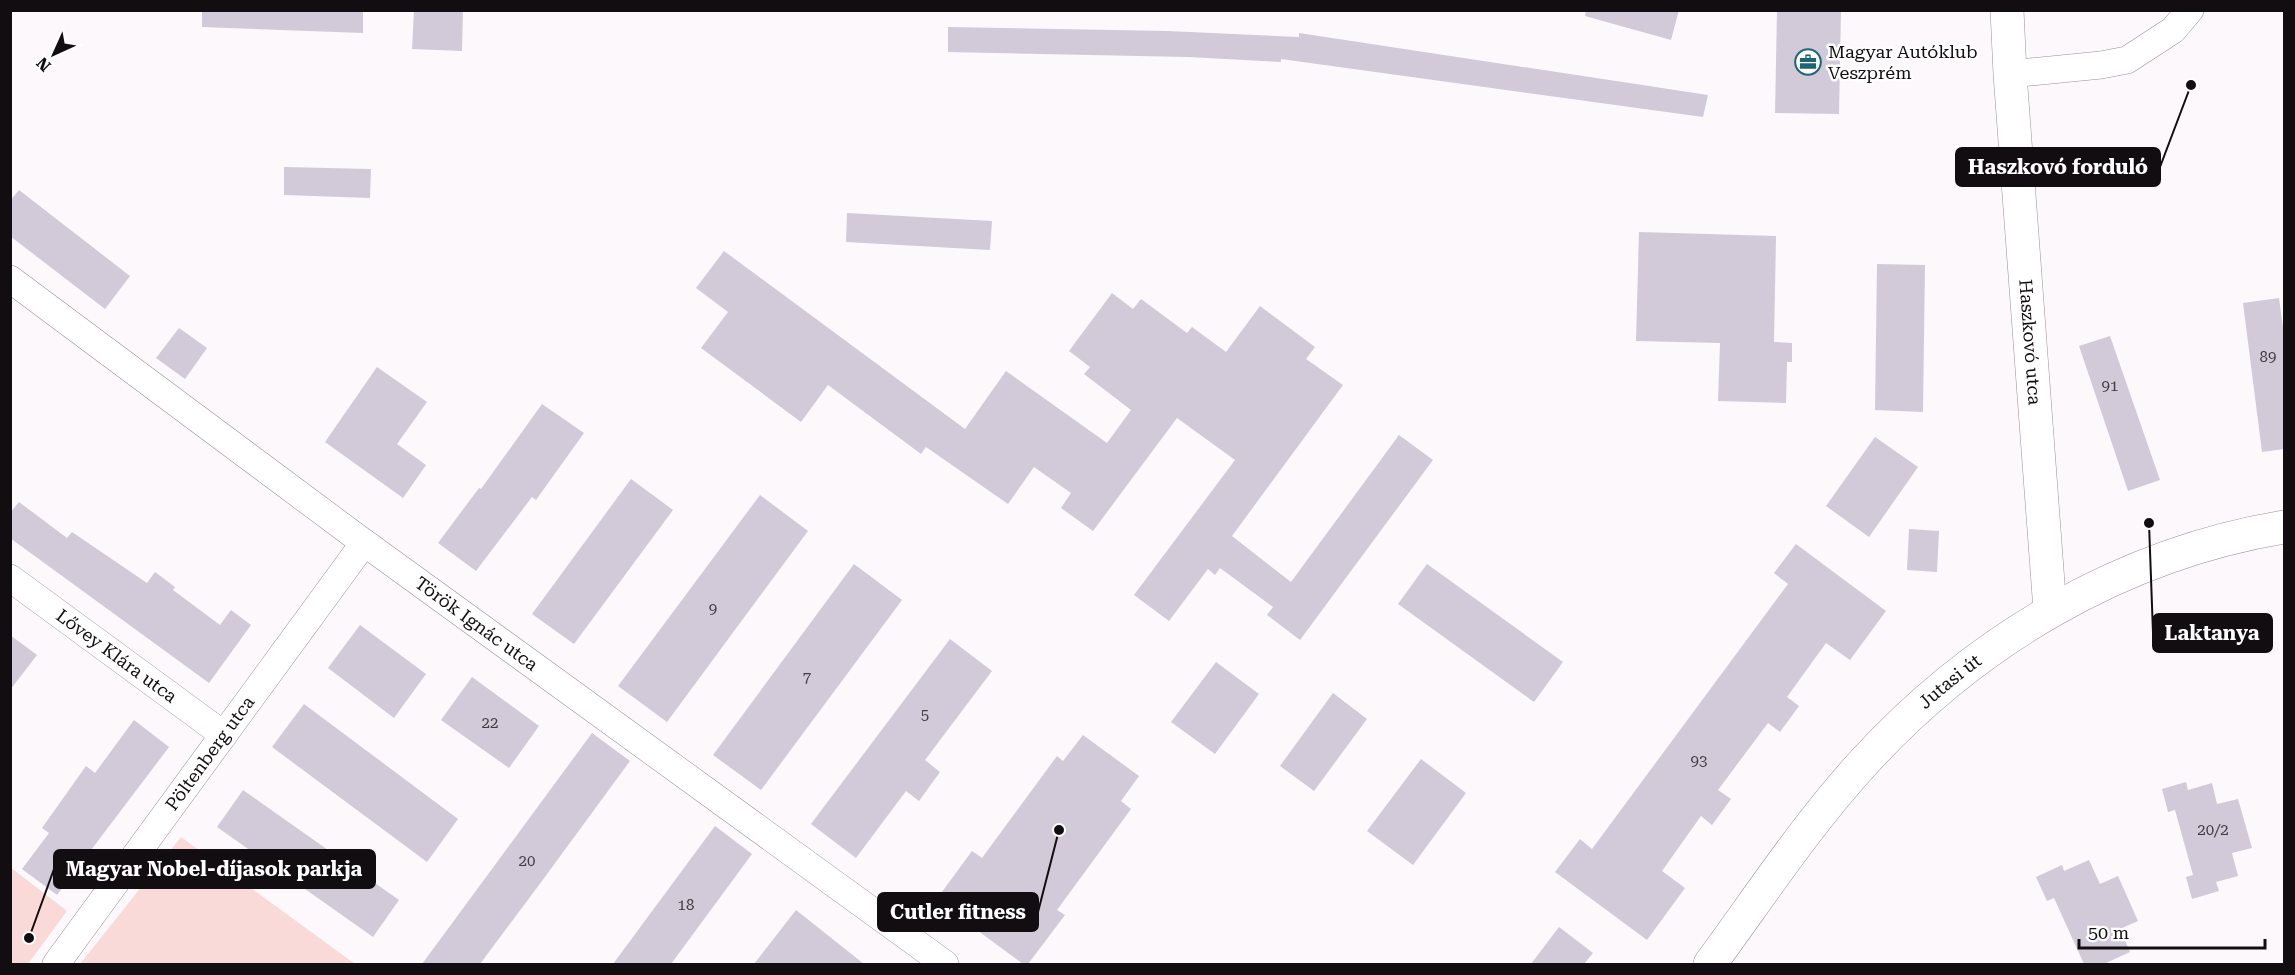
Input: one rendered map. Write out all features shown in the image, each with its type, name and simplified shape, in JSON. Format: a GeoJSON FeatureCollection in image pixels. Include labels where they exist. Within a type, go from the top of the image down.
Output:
{"type":"FeatureCollection","features":[{"type":"Feature","properties":{"kind":"street","name":"Haszkovó utca"},"geometry":{"type":"LineString","coordinates":[[2007,10],[2050,610]]}},
{"type":"Feature","properties":{"kind":"street"},"geometry":{"type":"LineString","coordinates":[[2010,74],[2101,65],[2127,60],[2173,30],[2190,10]]}},
{"type":"Feature","properties":{"kind":"street","name":"Török Ignác utca"},"geometry":{"type":"LineString","coordinates":[[10,279],[364,543],[945,964]]}},
{"type":"Feature","properties":{"kind":"street","name":"Jutasi út"},"geometry":{"type":"LineString","coordinates":[[1710,964],[1808,828],[1864,762],[1927,698],[1984,652],[2050,610],[2119,577],[2179,554],[2253,532],[2284,527]]}},
{"type":"Feature","properties":{"kind":"street","name":"Pöltenberg utca"},"geometry":{"type":"LineString","coordinates":[[56,964],[364,543]]}},
{"type":"Feature","properties":{"kind":"street","name":"Lővey Klára utca"},"geometry":{"type":"LineString","coordinates":[[10,578],[224,735]]}},
{"type":"Feature","properties":{"kind":"shaded area"},"geometry":{"type":"Polygon","coordinates":[[[181,837],[355,964],[80,964],[181,837]]]}},
{"type":"Feature","properties":{"kind":"shaded area"},"geometry":{"type":"Polygon","coordinates":[[[10,867],[67,911],[28,964],[11,964],[10,867]]]}},
{"type":"Feature","properties":{"kind":"building"},"geometry":{"type":"Polygon","coordinates":[[[202,10],[363,10],[363,33],[202,27],[202,10]]]}},
{"type":"Feature","properties":{"kind":"building"},"geometry":{"type":"Polygon","coordinates":[[[414,10],[463,10],[462,51],[412,49],[414,10]]]}},
{"type":"Feature","properties":{"kind":"building"},"geometry":{"type":"Polygon","coordinates":[[[1586,10],[1679,10],[1671,40],[1585,16],[1586,10]]]}},
{"type":"Feature","properties":{"kind":"building","name":"Magyar Autóklub Veszprém"},"geometry":{"type":"Polygon","coordinates":[[[1777,10],[1841,10],[1839,114],[1775,113],[1777,10]]]}},
{"type":"Feature","properties":{"kind":"building"},"geometry":{"type":"Polygon","coordinates":[[[948,27],[1168,31],[1299,37],[1299,33],[1708,95],[1703,117],[1281,59],[1281,62],[1188,57],[948,52],[948,27]]]}},
{"type":"Feature","properties":{"kind":"building"},"geometry":{"type":"Polygon","coordinates":[[[284,167],[371,169],[370,198],[284,195],[284,167]]]}},
{"type":"Feature","properties":{"kind":"building"},"geometry":{"type":"Polygon","coordinates":[[[19,190],[130,276],[105,309],[10,236],[10,201],[19,190]]]}},
{"type":"Feature","properties":{"kind":"building"},"geometry":{"type":"Polygon","coordinates":[[[847,213],[992,221],[990,250],[846,242],[847,213]]]}},
{"type":"Feature","properties":{"kind":"building"},"geometry":{"type":"Polygon","coordinates":[[[1639,232],[1776,236],[1774,342],[1792,343],[1792,362],[1787,362],[1786,403],[1718,401],[1720,343],[1636,341],[1639,232]]]}},
{"type":"Feature","properties":{"kind":"building"},"geometry":{"type":"Polygon","coordinates":[[[724,251],[965,429],[1006,371],[1107,443],[1131,410],[1084,374],[1090,367],[1069,351],[1112,293],[1133,309],[1141,299],[1187,333],[1192,327],[1226,352],[1260,306],[1315,347],[1306,359],[1343,385],[1232,536],[1291,582],[1399,435],[1433,460],[1300,640],[1267,615],[1273,607],[1220,568],[1215,575],[1208,569],[1169,621],[1134,595],[1235,460],[1177,418],[1093,531],[1061,508],[1071,493],[1034,467],[1008,504],[926,447],[921,454],[828,385],[801,422],[701,348],[728,312],[696,288],[724,251]]]}},
{"type":"Feature","properties":{"kind":"building"},"geometry":{"type":"Polygon","coordinates":[[[1877,264],[1925,265],[1923,412],[1875,410],[1877,264]]]}},
{"type":"Feature","properties":{"kind":"building"},"geometry":{"type":"Polygon","coordinates":[[[2279,298],[2284,335],[2284,449],[2262,452],[2243,303],[2279,298]]]}},
{"type":"Feature","properties":{"kind":"building"},"geometry":{"type":"Polygon","coordinates":[[[179,328],[207,348],[185,379],[156,358],[179,328]]]}},
{"type":"Feature","properties":{"kind":"building"},"geometry":{"type":"Polygon","coordinates":[[[2110,336],[2160,480],[2128,491],[2079,346],[2110,336]]]}},
{"type":"Feature","properties":{"kind":"building"},"geometry":{"type":"Polygon","coordinates":[[[377,367],[427,402],[397,444],[426,465],[403,498],[325,442],[377,367]]]}},
{"type":"Feature","properties":{"kind":"building"},"geometry":{"type":"Polygon","coordinates":[[[542,404],[584,433],[536,500],[532,497],[476,571],[438,543],[479,488],[481,489],[542,404]]]}},
{"type":"Feature","properties":{"kind":"building"},"geometry":{"type":"Polygon","coordinates":[[[1875,437],[1918,467],[1869,537],[1826,506],[1875,437]]]}},
{"type":"Feature","properties":{"kind":"building"},"geometry":{"type":"Polygon","coordinates":[[[631,479],[673,510],[574,644],[532,614],[631,479]]]}},
{"type":"Feature","properties":{"kind":"building"},"geometry":{"type":"Polygon","coordinates":[[[760,495],[808,531],[667,722],[618,686],[760,495]]]}},
{"type":"Feature","properties":{"kind":"building"},"geometry":{"type":"Polygon","coordinates":[[[19,502],[67,538],[72,532],[147,583],[155,572],[175,587],[173,590],[220,625],[231,610],[251,625],[209,683],[10,538],[10,513],[19,502]]]}},
{"type":"Feature","properties":{"kind":"building"},"geometry":{"type":"Polygon","coordinates":[[[1909,529],[1939,531],[1937,572],[1907,570],[1909,529]]]}},
{"type":"Feature","properties":{"kind":"building"},"geometry":{"type":"Polygon","coordinates":[[[1796,544],[1886,611],[1850,660],[1826,643],[1787,697],[1799,706],[1780,732],[1768,723],[1718,790],[1731,799],[1712,825],[1701,816],[1662,871],[1685,888],[1647,940],[1555,872],[1580,839],[1592,849],[1788,584],[1774,573],[1796,544]]]}},
{"type":"Feature","properties":{"kind":"building"},"geometry":{"type":"Polygon","coordinates":[[[854,564],[902,600],[761,790],[713,755],[854,564]]]}},
{"type":"Feature","properties":{"kind":"building"},"geometry":{"type":"Polygon","coordinates":[[[1427,564],[1563,662],[1534,702],[1398,604],[1427,564]]]}},
{"type":"Feature","properties":{"kind":"building"},"geometry":{"type":"Polygon","coordinates":[[[360,625],[426,674],[394,718],[328,668],[360,625]]]}},
{"type":"Feature","properties":{"kind":"building"},"geometry":{"type":"Polygon","coordinates":[[[10,635],[37,655],[10,690],[10,635]]]}},
{"type":"Feature","properties":{"kind":"building"},"geometry":{"type":"Polygon","coordinates":[[[950,639],[992,671],[925,760],[940,772],[919,801],[906,791],[856,858],[811,824],[950,639]]]}},
{"type":"Feature","properties":{"kind":"building"},"geometry":{"type":"Polygon","coordinates":[[[1216,662],[1259,694],[1215,754],[1171,722],[1216,662]]]}},
{"type":"Feature","properties":{"kind":"building"},"geometry":{"type":"Polygon","coordinates":[[[472,677],[539,726],[509,768],[441,720],[472,677]]]}},
{"type":"Feature","properties":{"kind":"building"},"geometry":{"type":"Polygon","coordinates":[[[1333,693],[1367,719],[1314,791],[1280,766],[1333,693]]]}},
{"type":"Feature","properties":{"kind":"building"},"geometry":{"type":"Polygon","coordinates":[[[304,704],[458,819],[427,862],[272,747],[304,704]]]}},
{"type":"Feature","properties":{"kind":"building"},"geometry":{"type":"Polygon","coordinates":[[[134,720],[169,747],[57,895],[22,869],[49,833],[42,828],[86,766],[95,773],[134,720]]]}},
{"type":"Feature","properties":{"kind":"building"},"geometry":{"type":"Polygon","coordinates":[[[592,733],[630,761],[539,885],[480,964],[422,964],[592,733]]]}},
{"type":"Feature","properties":{"kind":"building"},"geometry":{"type":"Polygon","coordinates":[[[1083,735],[1139,776],[1121,801],[1131,809],[1057,910],[1065,915],[1028,964],[1023,964],[936,900],[972,851],[982,858],[1057,756],[1063,761],[1083,735]]]}},
{"type":"Feature","properties":{"kind":"building"},"geometry":{"type":"Polygon","coordinates":[[[1421,759],[1466,793],[1413,865],[1367,831],[1421,759]]]}},
{"type":"Feature","properties":{"kind":"building"},"geometry":{"type":"Polygon","coordinates":[[[2186,782],[2188,790],[2212,783],[2217,804],[2238,799],[2252,848],[2232,853],[2238,876],[2216,882],[2219,891],[2192,899],[2186,877],[2193,875],[2175,810],[2168,812],[2162,789],[2186,782]]]}},
{"type":"Feature","properties":{"kind":"building"},"geometry":{"type":"Polygon","coordinates":[[[243,790],[399,900],[373,937],[217,827],[243,790]]]}},
{"type":"Feature","properties":{"kind":"building"},"geometry":{"type":"Polygon","coordinates":[[[715,826],[752,854],[671,964],[613,964],[715,826]]]}},
{"type":"Feature","properties":{"kind":"building"},"geometry":{"type":"Polygon","coordinates":[[[2089,860],[2100,884],[2118,876],[2138,921],[2120,929],[2130,952],[2104,964],[2084,964],[2054,898],[2047,901],[2036,877],[2062,865],[2064,871],[2089,860]]]}},
{"type":"Feature","properties":{"kind":"building"},"geometry":{"type":"Polygon","coordinates":[[[796,910],[864,964],[754,964],[796,910]]]}},
{"type":"Feature","properties":{"kind":"building"},"geometry":{"type":"Polygon","coordinates":[[[1559,927],[1593,953],[1584,964],[1531,964],[1559,927]]]}},
{"type":"Feature","properties":{"kind":"place","name":"Magyar Autóklub Veszprém"},"geometry":{"type":"Point","coordinates":[1808,62]}},
{"type":"Feature","properties":{"kind":"place","name":"Haszkovó forduló"},"geometry":{"type":"Point","coordinates":[2191,85]}},
{"type":"Feature","properties":{"kind":"place","name":"Laktanya"},"geometry":{"type":"Point","coordinates":[2149,523]}},
{"type":"Feature","properties":{"kind":"place","name":"Cutler fitness"},"geometry":{"type":"Point","coordinates":[1059,830]}},
{"type":"Feature","properties":{"kind":"place","name":"Magyar Nobel-díjasok parkja"},"geometry":{"type":"Point","coordinates":[29,938]}}]}
